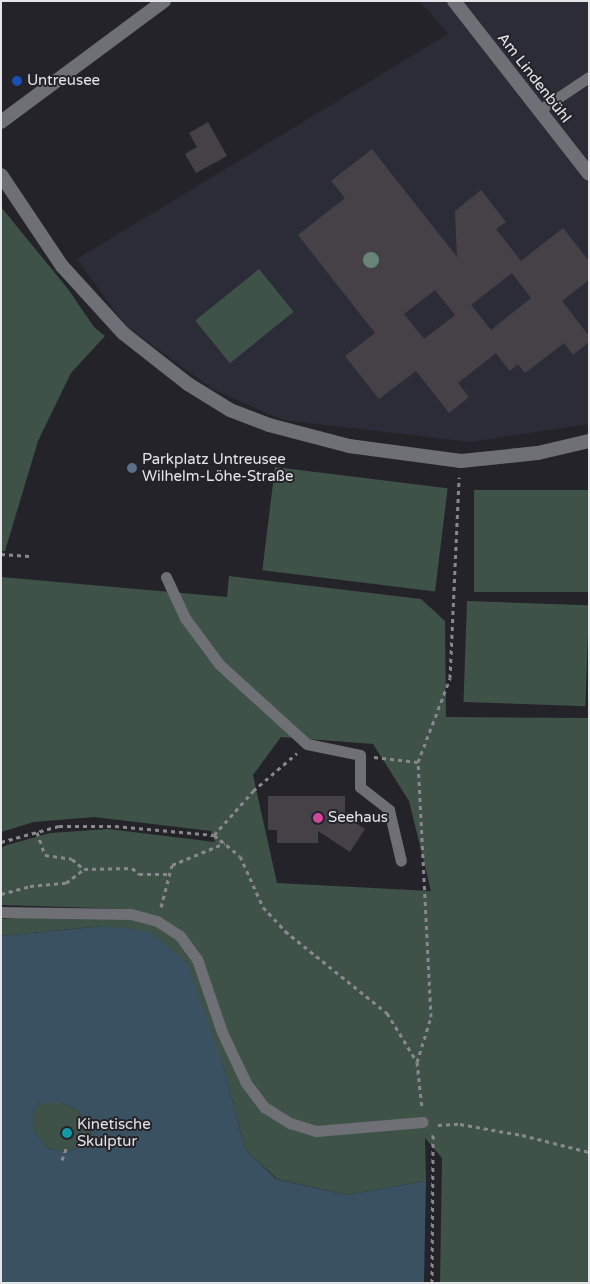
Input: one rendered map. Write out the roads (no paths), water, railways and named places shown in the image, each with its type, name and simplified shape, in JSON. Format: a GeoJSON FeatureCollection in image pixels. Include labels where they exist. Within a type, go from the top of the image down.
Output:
{"type":"FeatureCollection","features":[{"type":"Feature","properties":{"kind":"street"},"geometry":{"type":"LineString","coordinates":[[1,122],[164,1]]}},
{"type":"Feature","properties":{"kind":"street","name":"Am Lindenbühl"},"geometry":{"type":"LineString","coordinates":[[454,1],[589,174]]}},
{"type":"Feature","properties":{"kind":"street"},"geometry":{"type":"LineString","coordinates":[[1,175],[62,266],[123,333],[188,384],[230,410],[269,425],[350,446],[460,468],[538,453],[589,440]]}},
{"type":"Feature","properties":{"kind":"lane"},"geometry":{"type":"LineString","coordinates":[[538,111],[589,78]]}},
{"type":"Feature","properties":{"kind":"lane"},"geometry":{"type":"LineString","coordinates":[[166,577],[185,618],[219,664],[307,744],[360,755],[360,787],[389,810],[401,862]]}},
{"type":"Feature","properties":{"kind":"lane"},"geometry":{"type":"LineString","coordinates":[[1,912],[131,914],[158,920],[180,936],[197,959],[222,1032],[246,1083],[264,1107],[290,1123],[316,1131],[423,1122]]}},
{"type":"Feature","properties":{"kind":"place","name":"Untreusee"},"geometry":{"type":"Point","coordinates":[17,81]}},
{"type":"Feature","properties":{"kind":"place","name":"Parkplatz Untreusee Wilhelm-Löhe-Straße"},"geometry":{"type":"Point","coordinates":[132,468]}},
{"type":"Feature","properties":{"kind":"place","name":"Seehaus"},"geometry":{"type":"Point","coordinates":[318,818]}},
{"type":"Feature","properties":{"kind":"place","name":"Kinetische Skulptur"},"geometry":{"type":"Point","coordinates":[67,1133]}}]}
